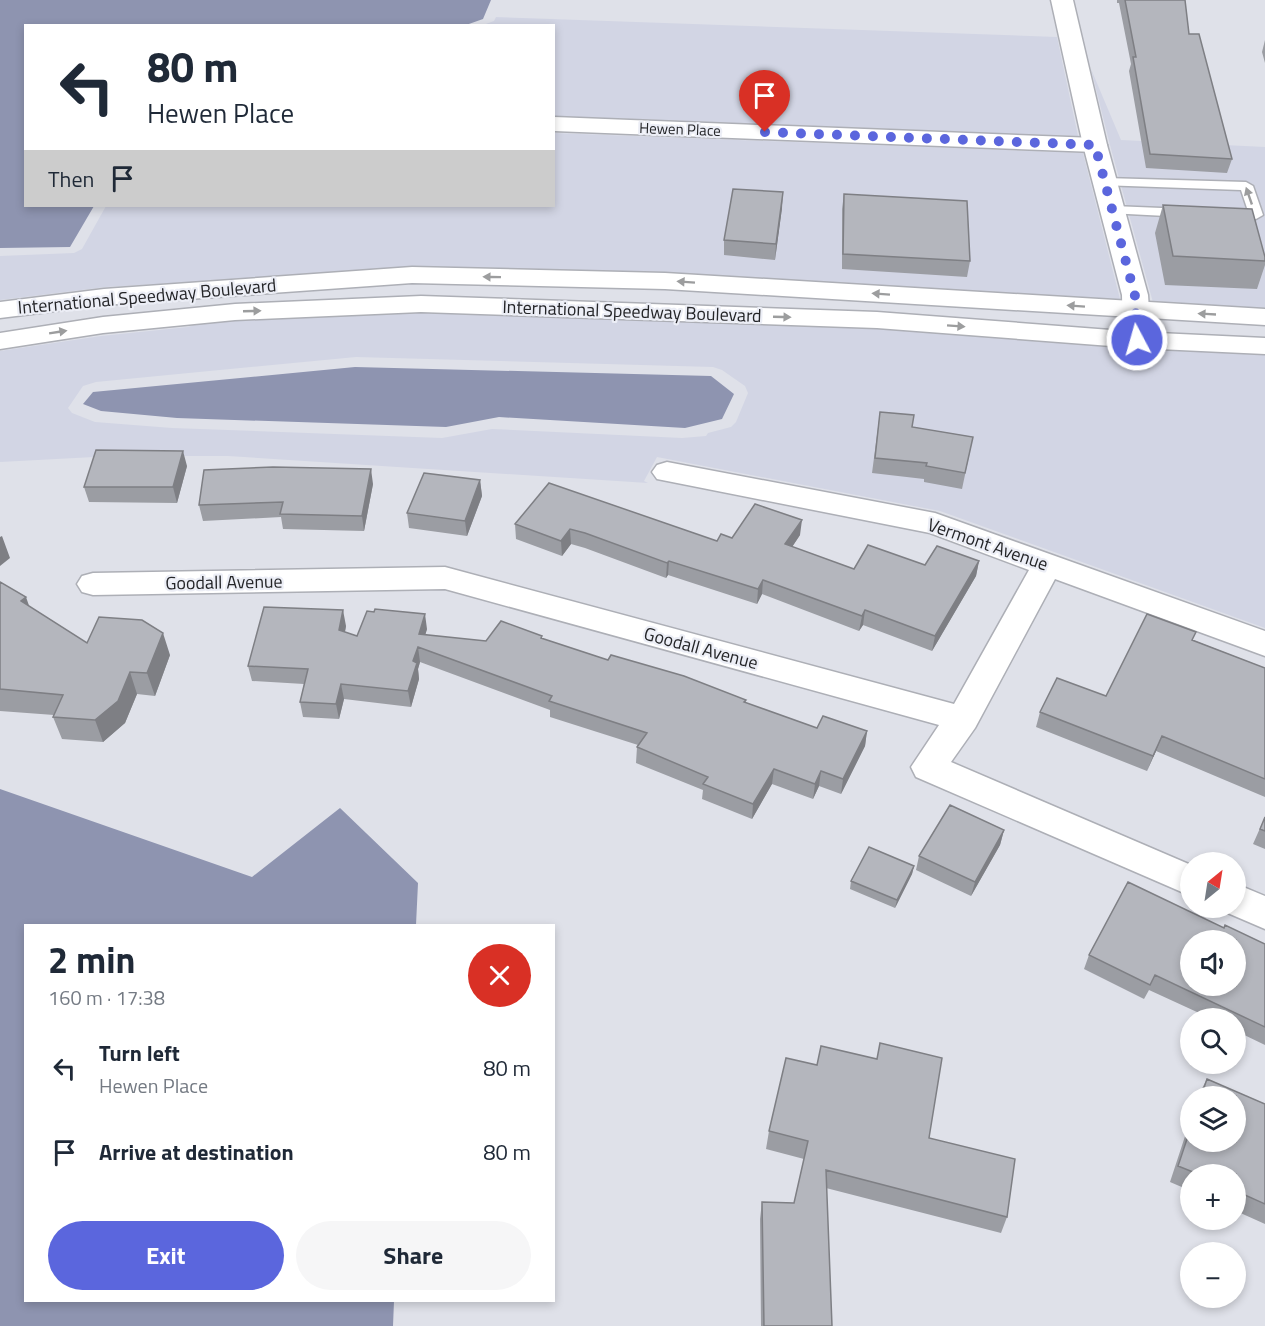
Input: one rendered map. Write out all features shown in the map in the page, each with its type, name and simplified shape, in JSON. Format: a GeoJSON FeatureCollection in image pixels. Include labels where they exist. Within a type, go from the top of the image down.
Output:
{"type":"FeatureCollection","features":[{"type":"Feature","properties":{"kind":"street"},"geometry":{"type":"LineString","coordinates":[[1062,0],[1095,145],[1135,296],[1137,340]]}},
{"type":"Feature","properties":{"kind":"street","name":"Hewen Place"},"geometry":{"type":"LineString","coordinates":[[555,124],[1095,145]]}},
{"type":"Feature","properties":{"kind":"street","name":"International Speedway Boulevard"},"geometry":{"type":"LineString","coordinates":[[0,310],[104,297],[412,275],[665,280],[1265,317]]}},
{"type":"Feature","properties":{"kind":"street","name":"International Speedway Boulevard"},"geometry":{"type":"LineString","coordinates":[[0,341],[103,325],[235,312],[421,304],[877,320],[1137,340],[1265,346]]}},
{"type":"Feature","properties":{"kind":"street","name":"Vermont Avenue"},"geometry":{"type":"LineString","coordinates":[[667,472],[935,524],[1265,644]]}},
{"type":"Feature","properties":{"kind":"street"},"geometry":{"type":"LineString","coordinates":[[1047,564],[963,719],[928,767],[1180,876]]}},
{"type":"Feature","properties":{"kind":"street","name":"Goodall Avenue"},"geometry":{"type":"LineString","coordinates":[[93,584],[445,578],[963,719]]}},
{"type":"Feature","properties":{"kind":"street"},"geometry":{"type":"LineString","coordinates":[[1246,904],[1265,913]]}},
{"type":"Feature","properties":{"kind":"lane"},"geometry":{"type":"LineString","coordinates":[[1105,182],[1246,186],[1256,215],[1220,214]]}},
{"type":"Feature","properties":{"kind":"lane"},"geometry":{"type":"LineString","coordinates":[[1113,210],[1196,213]]}},
{"type":"Feature","properties":{"kind":"shaded area"},"geometry":{"type":"Polygon","coordinates":[[[496,17],[1057,37],[1078,136],[555,116],[555,24],[486,24],[494,21],[496,17]]]}},
{"type":"Feature","properties":{"kind":"shaded area"},"geometry":{"type":"Polygon","coordinates":[[[1091,69],[1121,140],[1265,147],[1265,323],[1157,317],[1091,69]]]}},
{"type":"Feature","properties":{"kind":"shaded area"},"geometry":{"type":"Polygon","coordinates":[[[555,133],[1083,153],[1124,315],[652,285],[402,281],[226,289],[191,282],[106,287],[0,300],[0,256],[74,253],[82,249],[105,207],[555,207],[555,133]]]}},
{"type":"Feature","properties":{"kind":"shaded area"},"geometry":{"type":"Polygon","coordinates":[[[396,302],[1265,345],[1265,628],[940,511],[657,457],[644,481],[648,483],[228,456],[113,456],[0,462],[0,351],[101,336],[188,327],[223,312],[396,302]],[[356,357],[96,382],[83,386],[68,408],[72,413],[95,422],[172,428],[442,438],[492,429],[682,438],[706,436],[708,433],[731,427],[736,422],[748,393],[745,386],[722,370],[713,367],[356,357]]]}},
{"type":"Feature","properties":{"kind":"water"},"geometry":{"type":"Polygon","coordinates":[[[0,0],[491,0],[483,19],[469,24],[24,24],[24,207],[93,207],[70,247],[0,248],[0,0]]]}},
{"type":"Feature","properties":{"kind":"water"},"geometry":{"type":"Polygon","coordinates":[[[355,367],[711,376],[734,394],[722,419],[685,428],[499,417],[446,427],[177,418],[101,411],[83,404],[93,392],[355,367]]]}},
{"type":"Feature","properties":{"kind":"water"},"geometry":{"type":"Polygon","coordinates":[[[0,789],[252,877],[340,808],[418,883],[416,924],[24,924],[24,1302],[394,1302],[393,1326],[0,1326],[0,789]]]}},
{"type":"Feature","properties":{"kind":"building"},"geometry":{"type":"Polygon","coordinates":[[[1125,0],[1185,0],[1189,34],[1199,34],[1232,159],[1150,154],[1125,0]]]}},
{"type":"Feature","properties":{"kind":"building"},"geometry":{"type":"Polygon","coordinates":[[[733,189],[783,192],[776,244],[724,240],[733,189]]]}},
{"type":"Feature","properties":{"kind":"building"},"geometry":{"type":"Polygon","coordinates":[[[844,194],[967,201],[970,261],[843,254],[844,194]]]}},
{"type":"Feature","properties":{"kind":"building"},"geometry":{"type":"Polygon","coordinates":[[[1163,205],[1252,209],[1265,261],[1173,256],[1163,205]]]}},
{"type":"Feature","properties":{"kind":"building"},"geometry":{"type":"Polygon","coordinates":[[[880,412],[914,415],[912,427],[973,437],[965,473],[926,466],[927,463],[875,458],[880,412]]]}},
{"type":"Feature","properties":{"kind":"building"},"geometry":{"type":"Polygon","coordinates":[[[96,450],[183,451],[173,487],[84,487],[96,450]]]}},
{"type":"Feature","properties":{"kind":"building"},"geometry":{"type":"Polygon","coordinates":[[[273,467],[371,469],[362,516],[280,514],[283,502],[199,505],[204,470],[273,467]]]}},
{"type":"Feature","properties":{"kind":"building"},"geometry":{"type":"Polygon","coordinates":[[[424,473],[480,480],[465,521],[407,513],[424,473]]]}},
{"type":"Feature","properties":{"kind":"building"},"geometry":{"type":"Polygon","coordinates":[[[549,483],[717,541],[721,534],[732,538],[755,504],[802,520],[785,544],[854,569],[868,545],[925,565],[937,546],[979,561],[935,636],[865,610],[862,616],[763,580],[758,589],[669,561],[667,563],[585,533],[570,529],[561,541],[515,524],[549,483]]]}},
{"type":"Feature","properties":{"kind":"building"},"geometry":{"type":"Polygon","coordinates":[[[0,582],[26,597],[21,601],[87,643],[99,617],[142,620],[163,633],[147,673],[130,672],[118,701],[95,720],[53,717],[63,695],[0,689],[0,582]]]}},
{"type":"Feature","properties":{"kind":"building"},"geometry":{"type":"Polygon","coordinates":[[[264,607],[343,610],[339,630],[357,636],[367,611],[374,612],[375,609],[425,614],[419,634],[486,641],[501,621],[542,636],[541,638],[608,660],[611,655],[684,676],[746,700],[744,702],[817,728],[823,716],[867,731],[843,779],[821,771],[815,784],[774,769],[753,804],[703,784],[708,777],[637,747],[647,733],[549,701],[552,696],[418,647],[413,661],[417,663],[408,691],[341,684],[336,704],[300,702],[308,669],[248,666],[264,607]]]}},
{"type":"Feature","properties":{"kind":"building"},"geometry":{"type":"Polygon","coordinates":[[[1147,614],[1196,632],[1192,640],[1265,668],[1265,779],[1162,736],[1153,756],[1040,712],[1057,678],[1106,696],[1147,614]]]}},
{"type":"Feature","properties":{"kind":"building"},"geometry":{"type":"Polygon","coordinates":[[[950,805],[1004,830],[975,882],[919,856],[950,805]]]}},
{"type":"Feature","properties":{"kind":"building"},"geometry":{"type":"Polygon","coordinates":[[[1265,817],[1265,831],[1260,829],[1265,817]]]}},
{"type":"Feature","properties":{"kind":"building"},"geometry":{"type":"Polygon","coordinates":[[[869,847],[914,866],[897,900],[851,881],[869,847]]]}},
{"type":"Feature","properties":{"kind":"building"},"geometry":{"type":"Polygon","coordinates":[[[1128,882],[1180,907],[1180,918],[1203,918],[1224,928],[1225,925],[1236,930],[1180,930],[1180,987],[1155,975],[1150,985],[1089,955],[1128,882]]]}},
{"type":"Feature","properties":{"kind":"building"},"geometry":{"type":"Polygon","coordinates":[[[1246,935],[1265,944],[1265,1027],[1246,1018],[1246,1008],[1225,1008],[1199,996],[1246,996],[1246,935]]]}},
{"type":"Feature","properties":{"kind":"building"},"geometry":{"type":"Polygon","coordinates":[[[880,1043],[942,1058],[929,1138],[1015,1159],[1007,1217],[826,1170],[832,1326],[764,1326],[762,1202],[794,1203],[808,1141],[769,1131],[786,1058],[817,1065],[821,1046],[877,1059],[880,1043]]]}},
{"type":"Feature","properties":{"kind":"building"},"geometry":{"type":"Polygon","coordinates":[[[1207,1079],[1223,1086],[1205,1086],[1207,1079]]]}},
{"type":"Feature","properties":{"kind":"building"},"geometry":{"type":"Polygon","coordinates":[[[1246,1096],[1265,1104],[1265,1204],[1246,1195],[1246,1164],[1180,1164],[1180,1167],[1178,1166],[1183,1152],[1246,1152],[1246,1096]]]}},
{"type":"Feature","properties":{"kind":"route"},"geometry":{"type":"LineString","coordinates":[[765,132],[1095,145],[1135,296],[1137,340]]}}]}
